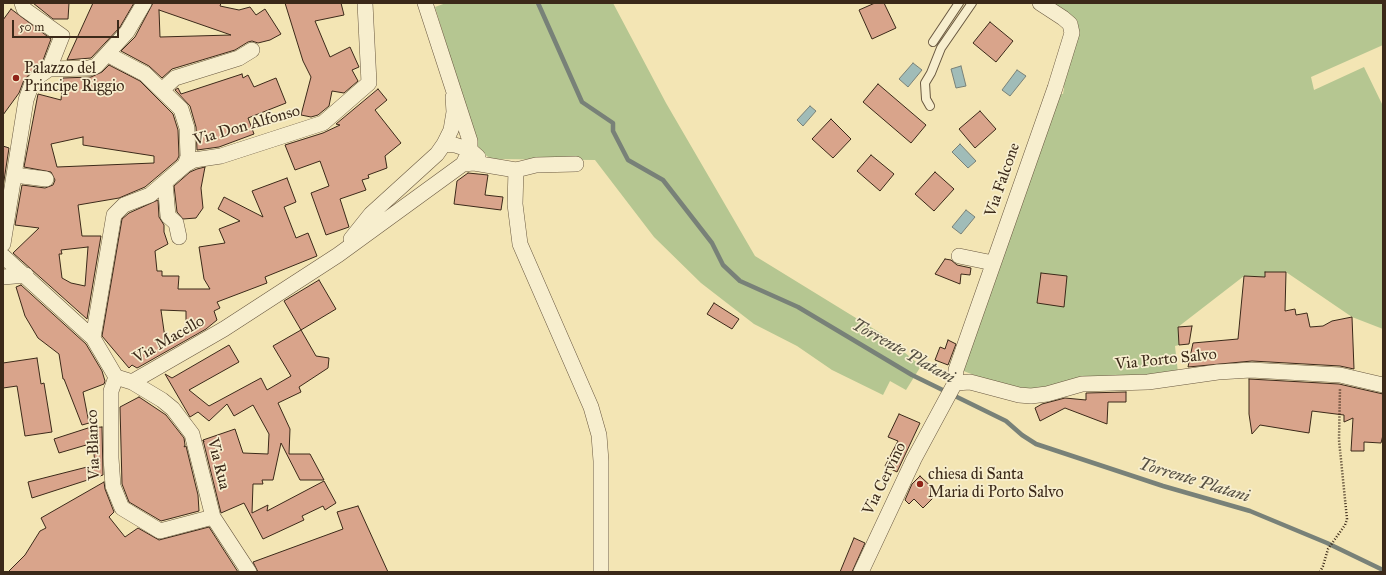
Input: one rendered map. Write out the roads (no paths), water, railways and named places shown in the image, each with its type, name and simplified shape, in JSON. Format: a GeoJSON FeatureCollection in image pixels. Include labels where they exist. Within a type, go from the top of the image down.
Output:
{"type":"FeatureCollection","features":[{"type":"Feature","properties":{"kind":"street"},"geometry":{"type":"LineString","coordinates":[[22,3],[24,9],[62,36],[49,69]]}},
{"type":"Feature","properties":{"kind":"street"},"geometry":{"type":"LineString","coordinates":[[3,244],[26,100],[31,86],[38,76],[49,69],[88,68],[96,66],[127,32],[144,3]]}},
{"type":"Feature","properties":{"kind":"street","name":"Via Don Alfonso"},"geometry":{"type":"LineString","coordinates":[[94,338],[114,215],[124,205],[150,194],[185,165],[194,160],[221,156],[323,123],[369,82],[365,3]]}},
{"type":"Feature","properties":{"kind":"street"},"geometry":{"type":"LineString","coordinates":[[425,3],[470,141],[470,150],[463,164]]}},
{"type":"Feature","properties":{"kind":"street","name":"Via Falcone"},"geometry":{"type":"LineString","coordinates":[[955,383],[956,370],[1055,88],[1072,33],[1070,24],[1040,3]]}},
{"type":"Feature","properties":{"kind":"street"},"geometry":{"type":"LineString","coordinates":[[163,89],[175,78],[239,58],[252,50]]}},
{"type":"Feature","properties":{"kind":"street","name":"Via Don Alfonso"},"geometry":{"type":"LineString","coordinates":[[107,54],[145,74],[163,89],[181,109],[188,142],[188,156],[185,165]]}},
{"type":"Feature","properties":{"kind":"street"},"geometry":{"type":"LineString","coordinates":[[338,256],[371,214],[437,154],[444,144],[451,130],[454,112],[452,82]]}},
{"type":"Feature","properties":{"kind":"street"},"geometry":{"type":"LineString","coordinates":[[444,144],[455,145],[470,150],[480,159],[495,168]]}},
{"type":"Feature","properties":{"kind":"street"},"geometry":{"type":"LineString","coordinates":[[463,164],[474,163],[495,168],[516,170],[536,165],[576,164]]}},
{"type":"Feature","properties":{"kind":"street","name":"Via Macello"},"geometry":{"type":"LineString","coordinates":[[116,376],[132,382],[224,329],[338,256],[463,164]]}},
{"type":"Feature","properties":{"kind":"street"},"geometry":{"type":"LineString","coordinates":[[516,170],[515,204],[520,244],[591,407],[599,435],[601,461],[601,572]]}},
{"type":"Feature","properties":{"kind":"street"},"geometry":{"type":"LineString","coordinates":[[14,175],[46,179]]}},
{"type":"Feature","properties":{"kind":"street"},"geometry":{"type":"LineString","coordinates":[[165,182],[168,216],[176,223],[179,238]]}},
{"type":"Feature","properties":{"kind":"street"},"geometry":{"type":"LineString","coordinates":[[394,194],[405,207]]}},
{"type":"Feature","properties":{"kind":"street"},"geometry":{"type":"LineString","coordinates":[[3,256],[26,275],[94,338],[116,376]]}},
{"type":"Feature","properties":{"kind":"street"},"geometry":{"type":"LineString","coordinates":[[959,256],[993,263]]}},
{"type":"Feature","properties":{"kind":"street"},"geometry":{"type":"LineString","coordinates":[[3,277],[26,275]]}},
{"type":"Feature","properties":{"kind":"street","name":"Via Porto Salvo"},"geometry":{"type":"LineString","coordinates":[[955,383],[970,382],[1019,395],[1031,396],[1046,394],[1082,384],[1148,382],[1218,372],[1251,370],[1340,375],[1383,385]]}},
{"type":"Feature","properties":{"kind":"street","name":"Via Blanco"},"geometry":{"type":"LineString","coordinates":[[116,376],[111,391],[111,458],[113,486],[122,508],[160,531],[213,517]]}},
{"type":"Feature","properties":{"kind":"street","name":"Via Rua"},"geometry":{"type":"LineString","coordinates":[[132,382],[162,400],[173,409],[192,434],[213,517],[249,572]]}},
{"type":"Feature","properties":{"kind":"street","name":"Via Cervino"},"geometry":{"type":"LineString","coordinates":[[861,572],[914,459],[955,383]]}},
{"type":"Feature","properties":{"kind":"lane"},"geometry":{"type":"LineString","coordinates":[[933,42],[959,3]]}},
{"type":"Feature","properties":{"kind":"lane"},"geometry":{"type":"LineString","coordinates":[[930,106],[926,99],[925,84],[941,48],[972,3]]}},
{"type":"Feature","properties":{"kind":"water"},"geometry":{"type":"Polygon","coordinates":[[[913,63],[922,70],[908,87],[899,79],[913,63]]]}},
{"type":"Feature","properties":{"kind":"water"},"geometry":{"type":"Polygon","coordinates":[[[961,66],[966,86],[956,88],[951,69],[961,66]]]}},
{"type":"Feature","properties":{"kind":"water"},"geometry":{"type":"Polygon","coordinates":[[[1017,70],[1026,76],[1010,96],[1002,90],[1017,70]]]}},
{"type":"Feature","properties":{"kind":"water"},"geometry":{"type":"Polygon","coordinates":[[[810,106],[816,111],[803,126],[797,120],[810,106]]]}},
{"type":"Feature","properties":{"kind":"water"},"geometry":{"type":"Polygon","coordinates":[[[960,144],[976,161],[968,168],[952,152],[960,144]]]}},
{"type":"Feature","properties":{"kind":"water"},"geometry":{"type":"Polygon","coordinates":[[[966,210],[975,217],[961,234],[952,227],[966,210]]]}},
{"type":"Feature","properties":{"kind":"waterway","name":"Torrente Platani"},"geometry":{"type":"LineString","coordinates":[[538,3],[582,102],[613,123],[613,131],[628,160],[663,180],[712,243],[723,265],[740,281],[798,307],[912,375],[1006,421],[1022,435],[1036,444],[1163,486],[1250,511],[1327,543],[1383,570]]}},
{"type":"Feature","properties":{"kind":"place","name":"Palazzo del Principe Riggio"},"geometry":{"type":"Point","coordinates":[16,78]}},
{"type":"Feature","properties":{"kind":"place","name":"chiesa di Santa Maria di Porto Salvo"},"geometry":{"type":"Point","coordinates":[920,484]}}]}
